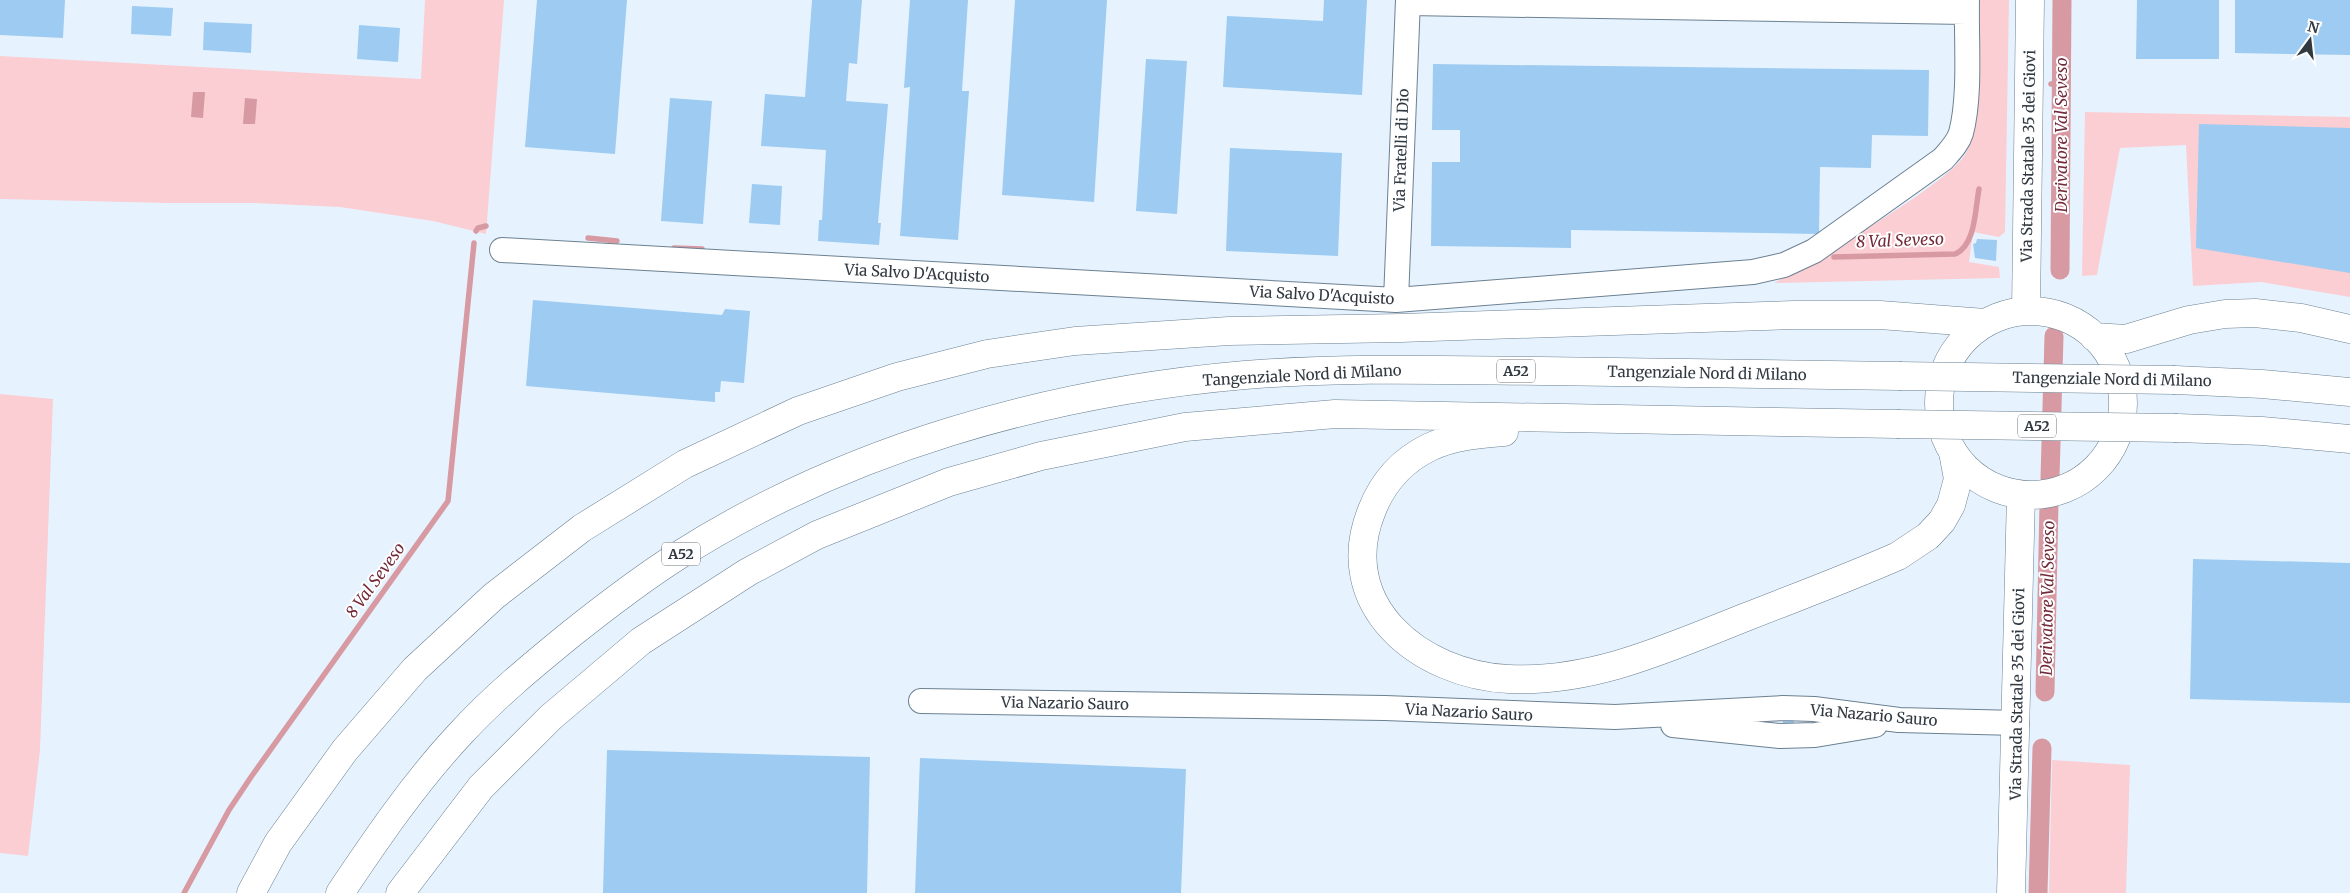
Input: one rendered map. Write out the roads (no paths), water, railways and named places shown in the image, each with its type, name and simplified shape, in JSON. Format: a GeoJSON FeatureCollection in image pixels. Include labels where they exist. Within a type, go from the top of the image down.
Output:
{"type":"FeatureCollection","features":[{"type":"Feature","properties":{"kind":"main road","name":"Via Strada Statale 35 dei Giovi"},"geometry":{"type":"LineString","coordinates":[[2026,311],[2030,0]]}},
{"type":"Feature","properties":{"kind":"main road"},"geometry":{"type":"LineString","coordinates":[[2026,311],[2049,313],[2071,320],[2094,337],[2106,350],[2116,370],[2123,399],[2121,425],[2111,449],[2095,469],[2073,485],[2048,494],[2021,495],[2005,492],[1979,478],[1958,461],[1942,427],[1939,401],[1943,376],[1954,352],[1968,336],[1985,323],[2004,315],[2026,311]]}},
{"type":"Feature","properties":{"kind":"main road"},"geometry":{"type":"LineString","coordinates":[[2094,337],[2126,339],[2142,336],[2189,320],[2225,314],[2256,313],[2300,318],[2350,329]]}},
{"type":"Feature","properties":{"kind":"main road"},"geometry":{"type":"LineString","coordinates":[[251,893],[278,843],[345,750],[415,669],[494,596],[582,528],[686,464],[798,411],[898,377],[987,354],[1075,341],[1229,331],[1401,328],[1794,315],[1880,315],[1985,323]]}},
{"type":"Feature","properties":{"kind":"main road"},"geometry":{"type":"LineString","coordinates":[[1920,318],[1933,322],[1948,334],[1954,352]]}},
{"type":"Feature","properties":{"kind":"main road"},"geometry":{"type":"LineString","coordinates":[[2116,370],[2127,353],[2142,336]]}},
{"type":"Feature","properties":{"kind":"main road","name":"Tangenziale Nord di Milano"},"geometry":{"type":"LineString","coordinates":[[340,893],[382,830],[460,734],[539,660],[623,593],[680,555],[783,498],[900,449],[1034,408],[1134,389],[1244,376],[1375,369],[2175,380],[2262,384],[2350,392]]}},
{"type":"Feature","properties":{"kind":"main road","name":"A52"},"geometry":{"type":"LineString","coordinates":[[400,893],[481,786],[551,717],[641,641],[748,572],[809,539],[949,482],[1041,456],[1185,427],[1336,414],[2176,428],[2262,431],[2350,438]]}},
{"type":"Feature","properties":{"kind":"main road"},"geometry":{"type":"LineString","coordinates":[[1739,421],[1580,432],[1505,432],[1470,435],[1432,446],[1408,460],[1388,480],[1380,492],[1368,520],[1363,538],[1362,562],[1370,600],[1386,622],[1405,641],[1434,660],[1453,669],[1509,680],[1559,678],[1605,670],[1681,643],[1878,564],[1915,547],[1942,521],[1951,505],[1958,480],[1953,452]]}},
{"type":"Feature","properties":{"kind":"main road","name":"Via Strada Statale 35 dei Giovi"},"geometry":{"type":"LineString","coordinates":[[2012,893],[2021,495]]}},
{"type":"Feature","properties":{"kind":"street"},"geometry":{"type":"LineString","coordinates":[[1408,1],[1967,6]]}},
{"type":"Feature","properties":{"kind":"street","name":"Via Fratelli di Dio"},"geometry":{"type":"LineString","coordinates":[[1396,300],[1408,1]]}},
{"type":"Feature","properties":{"kind":"street","name":"Via Salvo D'Acquisto"},"geometry":{"type":"LineString","coordinates":[[502,250],[1396,300],[1753,272],[1784,265],[1814,251],[1944,159],[1953,148],[1961,134],[1966,96],[1967,6]]}},
{"type":"Feature","properties":{"kind":"street","name":"Via Nazario Sauro"},"geometry":{"type":"LineString","coordinates":[[921,701],[1385,708],[1615,717],[1783,708],[1814,709],[1899,720],[2017,723]]}},
{"type":"Feature","properties":{"kind":"waterway","name":"Derivatore Val Seveso"},"geometry":{"type":"LineString","coordinates":[[2060,270],[2062,0]]}},
{"type":"Feature","properties":{"kind":"waterway","name":"8 Val Seveso"},"geometry":{"type":"LineString","coordinates":[[2051,84],[2061,84]]}},
{"type":"Feature","properties":{"kind":"waterway","name":"8 Val Seveso"},"geometry":{"type":"LineString","coordinates":[[1834,257],[1955,254],[1962,249],[1971,235],[1979,189]]}},
{"type":"Feature","properties":{"kind":"waterway","name":"8 Val Seveso"},"geometry":{"type":"LineString","coordinates":[[476,231],[478,228],[486,226]]}},
{"type":"Feature","properties":{"kind":"waterway","name":"8 Val Seveso"},"geometry":{"type":"LineString","coordinates":[[588,238],[617,241]]}},
{"type":"Feature","properties":{"kind":"waterway","name":"8 Val Seveso"},"geometry":{"type":"LineString","coordinates":[[184,893],[229,810],[251,777],[448,501],[474,243]]}},
{"type":"Feature","properties":{"kind":"waterway","name":"8 Val Seveso"},"geometry":{"type":"LineString","coordinates":[[674,248],[702,249]]}},
{"type":"Feature","properties":{"kind":"waterway","name":"Derivatore Val Seveso"},"geometry":{"type":"LineString","coordinates":[[2050,478],[2054,336]]}},
{"type":"Feature","properties":{"kind":"waterway","name":"Derivatore Val Seveso"},"geometry":{"type":"LineString","coordinates":[[2045,692],[2049,503]]}},
{"type":"Feature","properties":{"kind":"waterway","name":"Derivatore Val Seveso"},"geometry":{"type":"LineString","coordinates":[[2038,893],[2042,748]]}}]}
